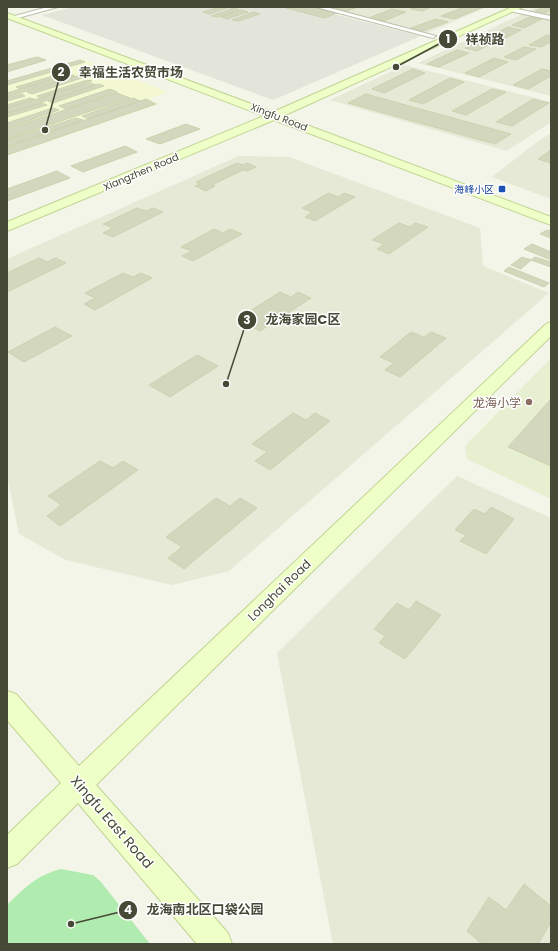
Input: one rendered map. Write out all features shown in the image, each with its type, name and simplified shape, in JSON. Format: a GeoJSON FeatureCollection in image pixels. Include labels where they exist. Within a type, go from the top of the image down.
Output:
{"type":"FeatureCollection","features":[{"type":"Feature","properties":{"kind":"street"},"geometry":{"type":"LineString","coordinates":[[14,16],[55,7]]}},
{"type":"Feature","properties":{"kind":"street"},"geometry":{"type":"LineString","coordinates":[[319,7],[433,36]]}},
{"type":"Feature","properties":{"kind":"street","name":"Xiangzhen Road"},"geometry":{"type":"LineString","coordinates":[[7,217],[273,112],[433,36],[499,7]]}},
{"type":"Feature","properties":{"kind":"street"},"geometry":{"type":"LineString","coordinates":[[516,9],[551,18]]}},
{"type":"Feature","properties":{"kind":"street","name":"Xiangzhen Road"},"geometry":{"type":"LineString","coordinates":[[7,227],[516,9]]}},
{"type":"Feature","properties":{"kind":"street","name":"Xingfu Road"},"geometry":{"type":"LineString","coordinates":[[7,10],[14,16],[551,214]]}},
{"type":"Feature","properties":{"kind":"street","name":"Xingfu Road"},"geometry":{"type":"LineString","coordinates":[[273,112],[551,221]]}},
{"type":"Feature","properties":{"kind":"street","name":"Longhai Road"},"geometry":{"type":"LineString","coordinates":[[7,854],[551,327]]}},
{"type":"Feature","properties":{"kind":"street","name":"Xingfu East Road"},"geometry":{"type":"LineString","coordinates":[[7,702],[217,944]]}},
{"type":"Feature","properties":{"kind":"shaded area"},"geometry":{"type":"Polygon","coordinates":[[[73,7],[305,7],[421,36],[273,100],[42,15],[73,7]]]}},
{"type":"Feature","properties":{"kind":"shaded area"},"geometry":{"type":"Polygon","coordinates":[[[326,7],[487,7],[427,33],[326,7]]]}},
{"type":"Feature","properties":{"kind":"shaded area"},"geometry":{"type":"Polygon","coordinates":[[[537,7],[551,7],[551,96],[418,63],[537,7]]]}},
{"type":"Feature","properties":{"kind":"shaded area"},"geometry":{"type":"Polygon","coordinates":[[[82,59],[168,92],[149,99],[159,104],[7,156],[7,81],[82,59]]]}},
{"type":"Feature","properties":{"kind":"shaded area"},"geometry":{"type":"Polygon","coordinates":[[[405,65],[551,102],[551,122],[507,151],[330,100],[405,65]]]}},
{"type":"Feature","properties":{"kind":"shaded area","name":"海峰小区"},"geometry":{"type":"Polygon","coordinates":[[[551,133],[551,199],[492,177],[537,142],[551,133]]]}},
{"type":"Feature","properties":{"kind":"shaded area"},"geometry":{"type":"Polygon","coordinates":[[[239,156],[289,157],[480,228],[483,266],[549,293],[229,571],[172,585],[66,560],[19,534],[7,475],[7,259],[239,156]]]}},
{"type":"Feature","properties":{"kind":"shaded area","name":"龙海小学"},"geometry":{"type":"Polygon","coordinates":[[[551,358],[551,499],[467,459],[465,446],[551,358]]]}},
{"type":"Feature","properties":{"kind":"shaded area"},"geometry":{"type":"Polygon","coordinates":[[[457,476],[551,518],[551,944],[333,944],[277,653],[457,476]]]}},
{"type":"Feature","properties":{"kind":"green space"},"geometry":{"type":"Polygon","coordinates":[[[61,869],[93,875],[101,882],[150,944],[7,944],[7,905],[37,879],[61,869]]]}},
{"type":"Feature","properties":{"kind":"building"},"geometry":{"type":"Polygon","coordinates":[[[219,7],[230,7],[209,14],[203,12],[219,7]]]}},
{"type":"Feature","properties":{"kind":"building"},"geometry":{"type":"Polygon","coordinates":[[[311,7],[337,13],[325,18],[286,8],[311,7]]]}},
{"type":"Feature","properties":{"kind":"building"},"geometry":{"type":"Polygon","coordinates":[[[358,7],[347,11],[336,8],[358,7]]]}},
{"type":"Feature","properties":{"kind":"building"},"geometry":{"type":"Polygon","coordinates":[[[417,7],[429,8],[422,11],[411,9],[417,7]]]}},
{"type":"Feature","properties":{"kind":"building"},"geometry":{"type":"Polygon","coordinates":[[[464,7],[484,7],[454,19],[441,16],[464,7]]]}},
{"type":"Feature","properties":{"kind":"building"},"geometry":{"type":"Polygon","coordinates":[[[543,7],[551,7],[551,10],[545,13],[535,11],[543,7]]]}},
{"type":"Feature","properties":{"kind":"building"},"geometry":{"type":"Polygon","coordinates":[[[234,8],[239,10],[217,17],[211,16],[234,8]]]}},
{"type":"Feature","properties":{"kind":"building"},"geometry":{"type":"Polygon","coordinates":[[[392,9],[406,12],[384,21],[371,17],[392,9]]]}},
{"type":"Feature","properties":{"kind":"building"},"geometry":{"type":"Polygon","coordinates":[[[242,10],[248,12],[227,19],[221,17],[242,10]]]}},
{"type":"Feature","properties":{"kind":"building"},"geometry":{"type":"Polygon","coordinates":[[[254,12],[260,14],[239,21],[232,20],[254,12]]]}},
{"type":"Feature","properties":{"kind":"building"},"geometry":{"type":"Polygon","coordinates":[[[530,17],[542,19],[524,28],[512,25],[530,17]]]}},
{"type":"Feature","properties":{"kind":"building"},"geometry":{"type":"Polygon","coordinates":[[[436,19],[448,22],[423,31],[411,28],[436,19]]]}},
{"type":"Feature","properties":{"kind":"building"},"geometry":{"type":"Polygon","coordinates":[[[508,27],[521,30],[504,39],[490,36],[508,27]]]}},
{"type":"Feature","properties":{"kind":"building"},"geometry":{"type":"Polygon","coordinates":[[[547,35],[551,36],[551,42],[541,47],[529,45],[547,35]]]}},
{"type":"Feature","properties":{"kind":"building"},"geometry":{"type":"Polygon","coordinates":[[[486,38],[497,41],[477,51],[465,48],[486,38]]]}},
{"type":"Feature","properties":{"kind":"building"},"geometry":{"type":"Polygon","coordinates":[[[524,47],[536,49],[516,60],[504,57],[524,47]]]}},
{"type":"Feature","properties":{"kind":"building"},"geometry":{"type":"Polygon","coordinates":[[[457,50],[469,53],[439,67],[427,64],[457,50]]]}},
{"type":"Feature","properties":{"kind":"building"},"geometry":{"type":"Polygon","coordinates":[[[37,57],[46,60],[7,72],[7,65],[37,57]]]}},
{"type":"Feature","properties":{"kind":"building"},"geometry":{"type":"Polygon","coordinates":[[[494,58],[508,62],[479,77],[465,73],[494,58]]]}},
{"type":"Feature","properties":{"kind":"building"},"geometry":{"type":"Polygon","coordinates":[[[80,60],[85,62],[7,85],[7,81],[80,60]]]}},
{"type":"Feature","properties":{"kind":"building"},"geometry":{"type":"Polygon","coordinates":[[[413,69],[425,73],[384,93],[372,89],[413,69]]]}},
{"type":"Feature","properties":{"kind":"building"},"geometry":{"type":"Polygon","coordinates":[[[542,69],[551,71],[551,76],[528,89],[513,85],[542,69]]]}},
{"type":"Feature","properties":{"kind":"building"},"geometry":{"type":"Polygon","coordinates":[[[66,72],[71,73],[20,89],[16,87],[66,72]]]}},
{"type":"Feature","properties":{"kind":"building"},"geometry":{"type":"Polygon","coordinates":[[[70,74],[75,76],[7,97],[7,93],[70,74]]]}},
{"type":"Feature","properties":{"kind":"building"},"geometry":{"type":"Polygon","coordinates":[[[77,76],[82,78],[32,94],[27,92],[77,76]]]}},
{"type":"Feature","properties":{"kind":"building"},"geometry":{"type":"Polygon","coordinates":[[[450,78],[464,82],[423,104],[409,100],[450,78]]]}},
{"type":"Feature","properties":{"kind":"building"},"geometry":{"type":"Polygon","coordinates":[[[87,80],[92,81],[41,98],[37,96],[87,80]]]}},
{"type":"Feature","properties":{"kind":"building"},"geometry":{"type":"Polygon","coordinates":[[[90,83],[96,85],[7,113],[7,108],[90,83]]]}},
{"type":"Feature","properties":{"kind":"building"},"geometry":{"type":"Polygon","coordinates":[[[99,84],[104,86],[53,103],[48,101],[99,84]]]}},
{"type":"Feature","properties":{"kind":"building"},"geometry":{"type":"Polygon","coordinates":[[[110,89],[117,92],[66,109],[59,106],[110,89]]]}},
{"type":"Feature","properties":{"kind":"building"},"geometry":{"type":"Polygon","coordinates":[[[492,89],[506,92],[466,115],[452,111],[492,89]]]}},
{"type":"Feature","properties":{"kind":"building"},"geometry":{"type":"Polygon","coordinates":[[[117,93],[130,98],[7,139],[7,129],[117,93]]]}},
{"type":"Feature","properties":{"kind":"building"},"geometry":{"type":"Polygon","coordinates":[[[22,94],[25,96],[7,101],[7,98],[22,94]]]}},
{"type":"Feature","properties":{"kind":"building"},"geometry":{"type":"Polygon","coordinates":[[[366,94],[511,134],[495,144],[348,103],[366,94]]]}},
{"type":"Feature","properties":{"kind":"building"},"geometry":{"type":"Polygon","coordinates":[[[30,98],[34,99],[7,108],[7,105],[30,98]]]}},
{"type":"Feature","properties":{"kind":"building"},"geometry":{"type":"Polygon","coordinates":[[[133,98],[140,101],[89,119],[82,116],[133,98]]]}},
{"type":"Feature","properties":{"kind":"building"},"geometry":{"type":"Polygon","coordinates":[[[146,99],[156,104],[7,155],[7,147],[146,99]]]}},
{"type":"Feature","properties":{"kind":"building"},"geometry":{"type":"Polygon","coordinates":[[[533,99],[549,103],[512,126],[496,122],[533,99]]]}},
{"type":"Feature","properties":{"kind":"building"},"geometry":{"type":"Polygon","coordinates":[[[42,103],[47,105],[7,117],[7,113],[42,103]]]}},
{"type":"Feature","properties":{"kind":"building"},"geometry":{"type":"Polygon","coordinates":[[[53,108],[59,110],[7,128],[7,123],[53,108]]]}},
{"type":"Feature","properties":{"kind":"building"},"geometry":{"type":"Polygon","coordinates":[[[76,118],[83,120],[7,146],[7,140],[76,118]]]}},
{"type":"Feature","properties":{"kind":"building"},"geometry":{"type":"Polygon","coordinates":[[[186,124],[200,129],[160,144],[146,139],[186,124]]]}},
{"type":"Feature","properties":{"kind":"building"},"geometry":{"type":"Polygon","coordinates":[[[125,146],[137,152],[83,172],[71,166],[125,146]]]}},
{"type":"Feature","properties":{"kind":"building"},"geometry":{"type":"Polygon","coordinates":[[[551,150],[551,163],[538,159],[551,150]]]}},
{"type":"Feature","properties":{"kind":"building"},"geometry":{"type":"Polygon","coordinates":[[[237,163],[243,165],[247,163],[256,167],[247,171],[243,170],[212,185],[215,186],[206,191],[195,186],[200,184],[196,182],[237,163]]]}},
{"type":"Feature","properties":{"kind":"building"},"geometry":{"type":"Polygon","coordinates":[[[57,171],[70,178],[7,201],[7,189],[57,171]]]}},
{"type":"Feature","properties":{"kind":"building"},"geometry":{"type":"Polygon","coordinates":[[[329,193],[338,197],[344,193],[355,197],[315,221],[305,217],[312,212],[302,208],[329,193]]]}},
{"type":"Feature","properties":{"kind":"building"},"geometry":{"type":"Polygon","coordinates":[[[137,208],[146,211],[153,208],[163,212],[113,237],[103,233],[113,228],[103,224],[137,208]]]}},
{"type":"Feature","properties":{"kind":"building"},"geometry":{"type":"Polygon","coordinates":[[[399,223],[410,227],[415,223],[428,227],[389,254],[377,249],[384,244],[372,240],[399,223]]]}},
{"type":"Feature","properties":{"kind":"building"},"geometry":{"type":"Polygon","coordinates":[[[214,229],[223,233],[230,229],[242,234],[193,261],[182,256],[192,251],[181,247],[214,229]]]}},
{"type":"Feature","properties":{"kind":"building"},"geometry":{"type":"Polygon","coordinates":[[[547,230],[551,231],[551,238],[540,234],[547,230]]]}},
{"type":"Feature","properties":{"kind":"building"},"geometry":{"type":"Polygon","coordinates":[[[532,244],[551,252],[551,260],[524,249],[532,244]]]}},
{"type":"Feature","properties":{"kind":"building"},"geometry":{"type":"Polygon","coordinates":[[[522,257],[531,260],[521,269],[511,265],[522,257]]]}},
{"type":"Feature","properties":{"kind":"building"},"geometry":{"type":"Polygon","coordinates":[[[535,257],[551,262],[551,267],[531,260],[535,257]]]}},
{"type":"Feature","properties":{"kind":"building"},"geometry":{"type":"Polygon","coordinates":[[[39,258],[47,262],[56,258],[66,263],[7,292],[7,273],[39,258]]]}},
{"type":"Feature","properties":{"kind":"building"},"geometry":{"type":"Polygon","coordinates":[[[509,267],[549,283],[544,287],[504,271],[509,267]]]}},
{"type":"Feature","properties":{"kind":"building"},"geometry":{"type":"Polygon","coordinates":[[[123,273],[133,277],[141,273],[152,278],[95,310],[84,304],[95,298],[85,293],[123,273]]]}},
{"type":"Feature","properties":{"kind":"building"},"geometry":{"type":"Polygon","coordinates":[[[280,292],[291,297],[298,292],[311,298],[260,331],[248,325],[258,319],[245,314],[280,292]]]}},
{"type":"Feature","properties":{"kind":"building"},"geometry":{"type":"Polygon","coordinates":[[[55,327],[72,336],[24,362],[8,352],[55,327]]]}},
{"type":"Feature","properties":{"kind":"building"},"geometry":{"type":"Polygon","coordinates":[[[411,332],[424,337],[431,332],[446,338],[400,377],[385,370],[394,363],[380,357],[411,332]]]}},
{"type":"Feature","properties":{"kind":"building"},"geometry":{"type":"Polygon","coordinates":[[[197,355],[218,366],[170,397],[149,385],[197,355]]]}},
{"type":"Feature","properties":{"kind":"building"},"geometry":{"type":"Polygon","coordinates":[[[551,399],[551,466],[508,447],[551,399]]]}},
{"type":"Feature","properties":{"kind":"building"},"geometry":{"type":"Polygon","coordinates":[[[293,413],[306,420],[315,413],[330,421],[270,470],[255,461],[267,452],[252,444],[293,413]]]}},
{"type":"Feature","properties":{"kind":"building"},"geometry":{"type":"Polygon","coordinates":[[[100,461],[113,468],[123,461],[138,470],[60,526],[47,516],[61,505],[48,496],[100,461]]]}},
{"type":"Feature","properties":{"kind":"building"},"geometry":{"type":"Polygon","coordinates":[[[216,498],[230,506],[240,498],[257,508],[184,569],[168,558],[182,547],[166,537],[216,498]]]}},
{"type":"Feature","properties":{"kind":"building"},"geometry":{"type":"Polygon","coordinates":[[[491,507],[514,519],[486,554],[460,541],[466,535],[455,530],[474,509],[485,514],[491,507]]]}},
{"type":"Feature","properties":{"kind":"building"},"geometry":{"type":"Polygon","coordinates":[[[416,601],[441,615],[405,659],[379,643],[385,636],[374,629],[397,603],[409,610],[416,601]]]}},
{"type":"Feature","properties":{"kind":"building"},"geometry":{"type":"Polygon","coordinates":[[[524,884],[551,906],[551,922],[538,944],[482,944],[467,931],[489,897],[506,910],[524,884]]]}},
{"type":"Feature","properties":{"kind":"place","name":"祥祯路"},"geometry":{"type":"Point","coordinates":[396,67]}},
{"type":"Feature","properties":{"kind":"place","name":"幸福生活农贸市场"},"geometry":{"type":"Point","coordinates":[45,130]}},
{"type":"Feature","properties":{"kind":"place","name":"海峰小区"},"geometry":{"type":"Point","coordinates":[502,189]}},
{"type":"Feature","properties":{"kind":"place","name":"龙海家园C区"},"geometry":{"type":"Point","coordinates":[226,384]}},
{"type":"Feature","properties":{"kind":"place","name":"龙海小学"},"geometry":{"type":"Point","coordinates":[529,402]}},
{"type":"Feature","properties":{"kind":"place","name":"龙海南北区口袋公园"},"geometry":{"type":"Point","coordinates":[71,924]}}]}
